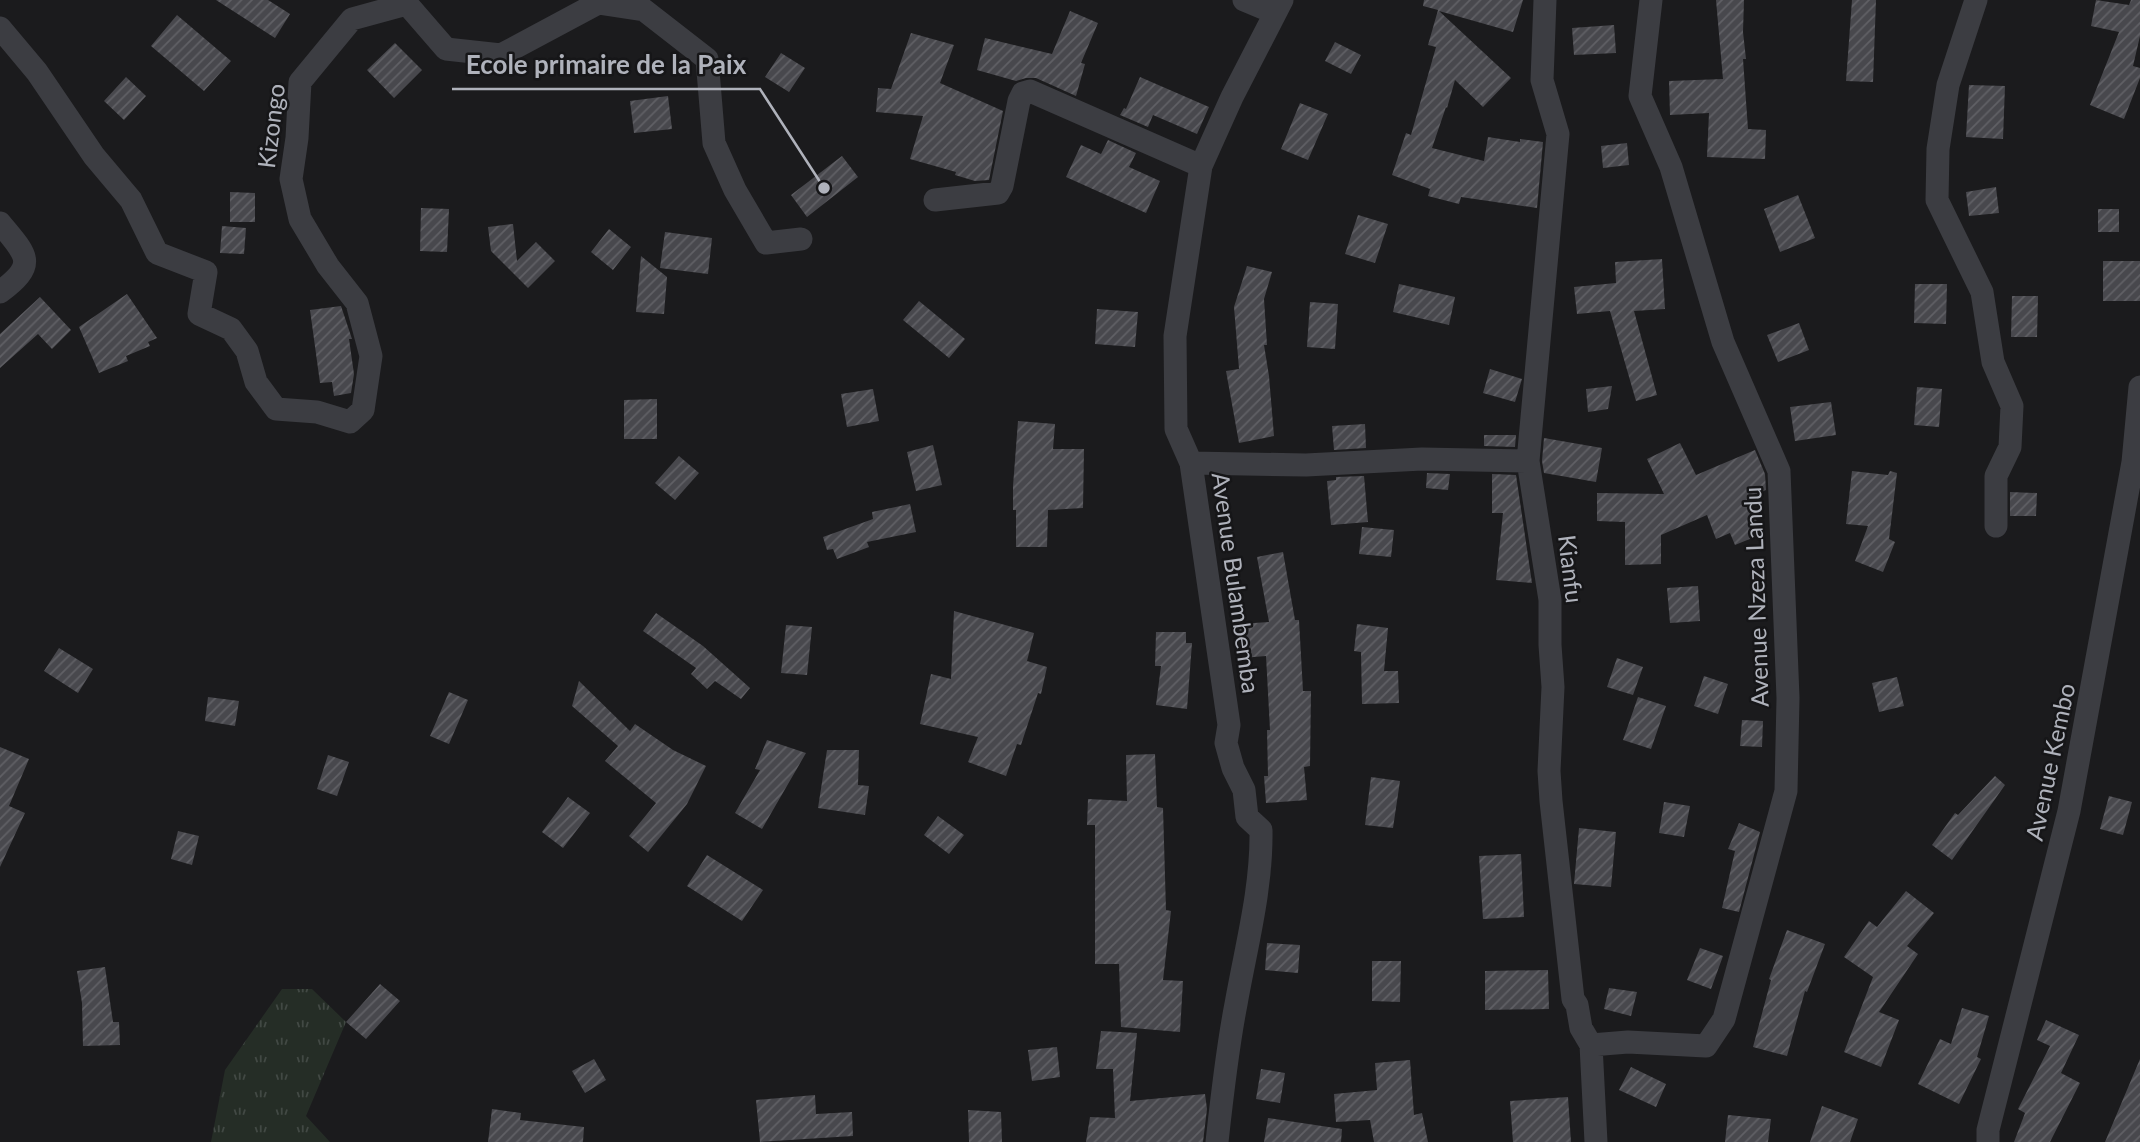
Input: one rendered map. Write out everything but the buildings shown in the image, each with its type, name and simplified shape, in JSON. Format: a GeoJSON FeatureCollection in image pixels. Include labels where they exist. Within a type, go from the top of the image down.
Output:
{"type":"FeatureCollection","features":[{"type":"Feature","properties":{"kind":"street"},"geometry":{"type":"LineString","coordinates":[[1244,0],[1278,6]]}},
{"type":"Feature","properties":{"kind":"street","name":"Kianfu"},"geometry":{"type":"LineString","coordinates":[[1545,0],[1542,80],[1558,134],[1528,461],[1550,600],[1553,687],[1550,801],[1573,999],[1577,1005],[1581,1028],[1591,1045],[1596,1142]]}},
{"type":"Feature","properties":{"kind":"street","name":"Avenue Nzeza Landu"},"geometry":{"type":"LineString","coordinates":[[1591,1045],[1628,1042],[1706,1046],[1724,1019],[1786,791],[1788,698],[1779,471],[1723,342],[1671,167],[1640,96],[1651,0]]}},
{"type":"Feature","properties":{"kind":"street"},"geometry":{"type":"LineString","coordinates":[[1976,0],[1948,85],[1938,149],[1937,200],[1982,292],[1993,362],[2012,406],[2010,447],[1996,476],[1996,526]]}},
{"type":"Feature","properties":{"kind":"street","name":"Kizongo"},"geometry":{"type":"LineString","coordinates":[[0,28],[37,72],[94,156],[131,200],[158,253],[206,272],[199,314],[231,329],[247,351],[256,382],[276,409],[317,412],[350,422],[363,410],[371,356],[357,303],[328,266],[300,219],[291,179],[297,138],[300,82],[352,19],[407,4],[446,49],[501,55],[598,3],[645,10],[707,59],[714,143],[735,190],[766,243],[801,240]]}},
{"type":"Feature","properties":{"kind":"street","name":"Avenue Bulambemba"},"geometry":{"type":"LineString","coordinates":[[1217,1142],[1226,1062],[1250,939],[1261,851],[1261,830],[1247,817],[1244,790],[1233,768],[1226,743],[1229,725],[1191,463],[1176,429],[1175,335],[1201,166],[1278,6]]}},
{"type":"Feature","properties":{"kind":"street"},"geometry":{"type":"LineString","coordinates":[[936,200],[998,193],[1002,186],[1019,100],[1023,93],[1030,91],[1201,166]]}},
{"type":"Feature","properties":{"kind":"street"},"geometry":{"type":"LineString","coordinates":[[0,223],[20,248],[25,259],[25,268],[18,278],[0,292]]}},
{"type":"Feature","properties":{"kind":"street","name":"Avenue Kembo"},"geometry":{"type":"LineString","coordinates":[[1988,1142],[1988,1130],[2070,811],[2133,463],[2140,387]]}},
{"type":"Feature","properties":{"kind":"street"},"geometry":{"type":"LineString","coordinates":[[1191,463],[1306,465],[1422,459],[1528,461]]}},
{"type":"Feature","properties":{"kind":"green space"},"geometry":{"type":"Polygon","coordinates":[[[282,989],[312,989],[346,1022],[306,1116],[330,1142],[211,1142],[225,1070],[282,989]]]}},
{"type":"Feature","properties":{"kind":"place","name":"Ecole primaire de la Paix"},"geometry":{"type":"Point","coordinates":[824,188]}}]}
